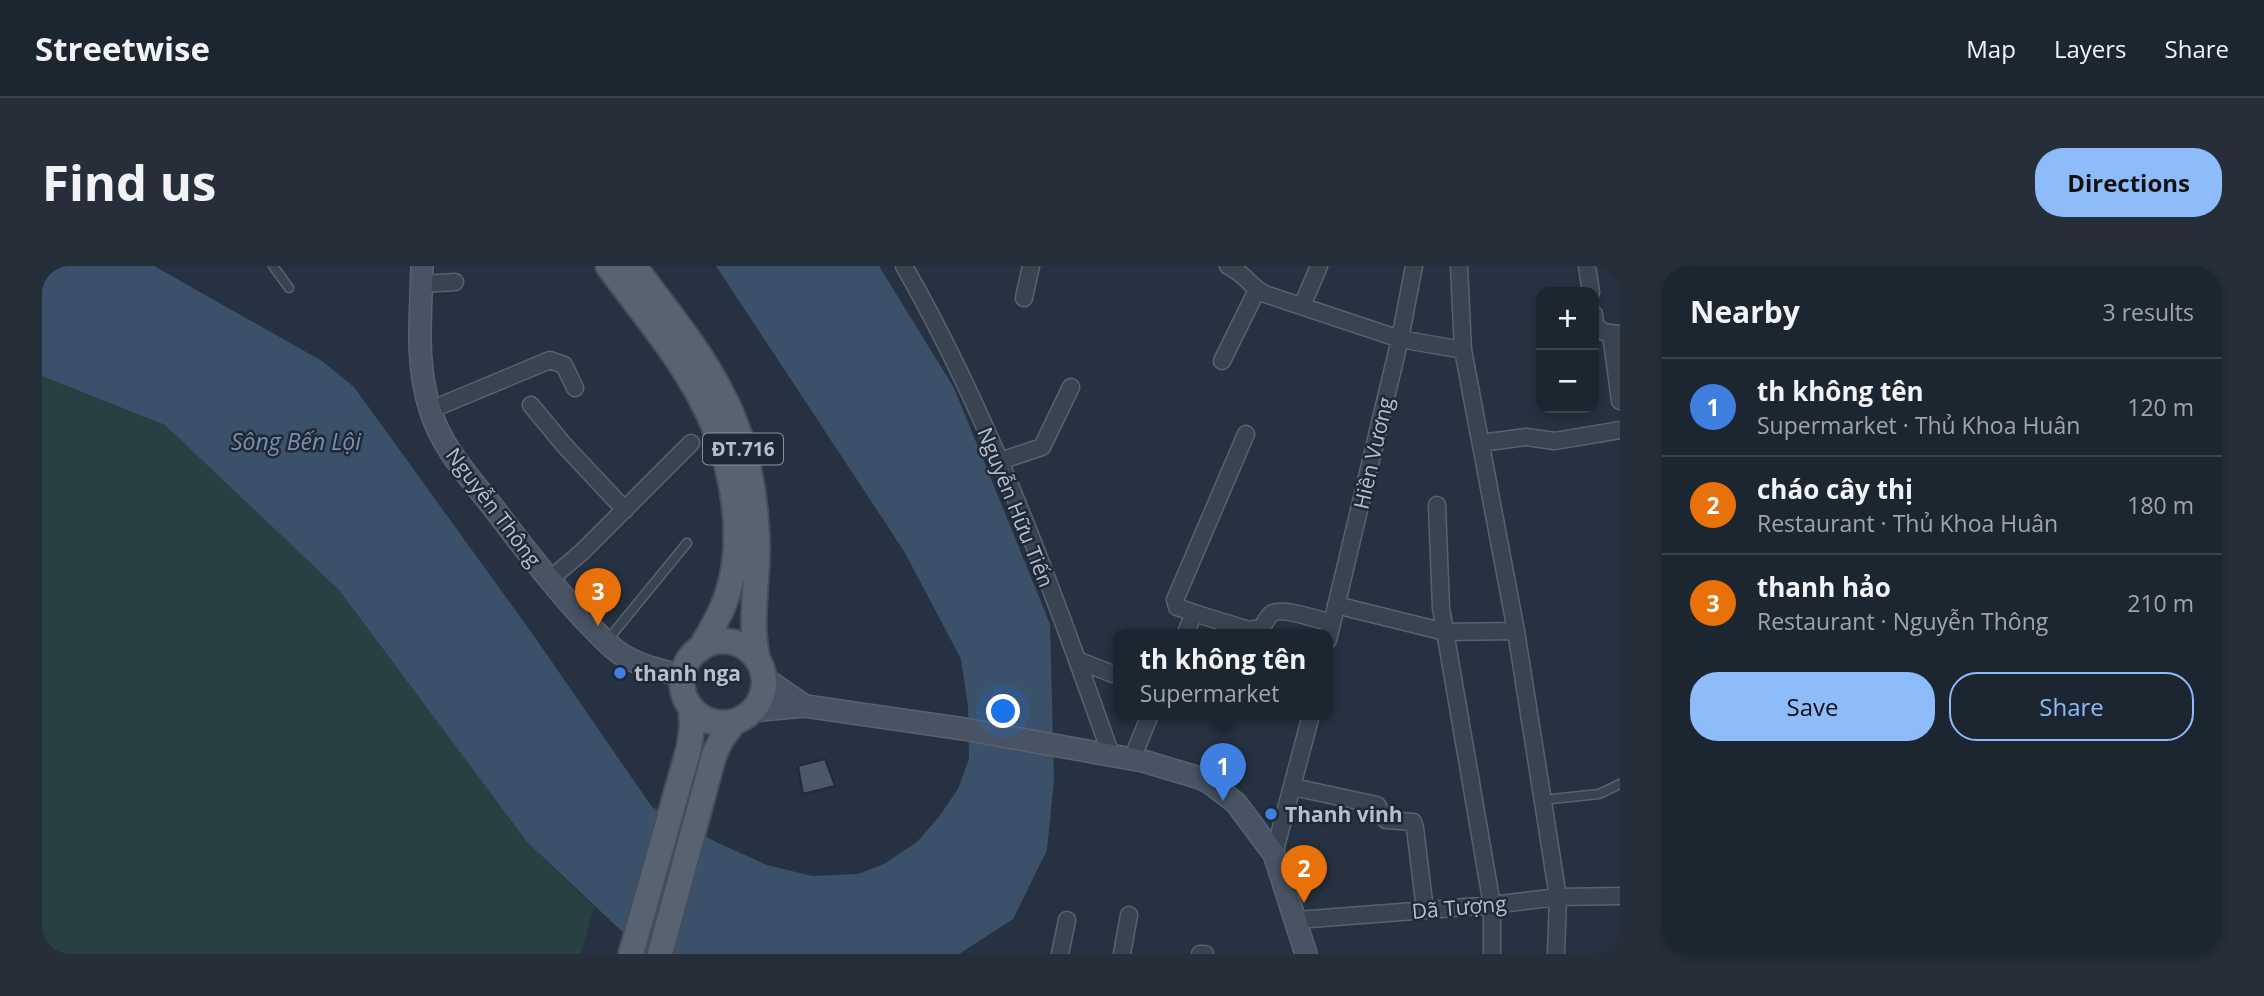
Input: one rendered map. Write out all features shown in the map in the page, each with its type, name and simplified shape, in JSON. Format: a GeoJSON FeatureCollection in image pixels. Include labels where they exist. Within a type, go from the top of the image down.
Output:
{"type":"FeatureCollection","features":[{"type":"Feature","properties":{"kind":"main road","name":"ĐT.716"},"geometry":{"type":"LineString","coordinates":[[608,266],[688,377],[704,404],[718,438],[729,477],[735,520],[735,553],[731,579],[724,605],[700,649]]}},
{"type":"Feature","properties":{"kind":"main road","name":"ĐT.716"},"geometry":{"type":"LineString","coordinates":[[634,266],[705,364],[723,394],[739,431],[755,510],[757,540],[753,641],[761,669]]}},
{"type":"Feature","properties":{"kind":"main road","name":"Nguyễn Thông"},"geometry":{"type":"LineString","coordinates":[[421,275],[421,374],[430,411],[457,460],[548,580],[606,642],[632,660],[683,676]]}},
{"type":"Feature","properties":{"kind":"main road"},"geometry":{"type":"LineString","coordinates":[[805,706],[761,669],[742,646],[732,642],[721,641],[700,649],[692,656],[683,676],[686,698],[691,707],[710,721],[723,723],[743,716],[805,706],[964,729],[1111,755],[1186,773],[1210,783],[1227,794],[1245,812],[1274,854],[1306,954]]}},
{"type":"Feature","properties":{"kind":"main road"},"geometry":{"type":"LineString","coordinates":[[660,954],[720,740],[762,695],[761,669]]}},
{"type":"Feature","properties":{"kind":"main road"},"geometry":{"type":"LineString","coordinates":[[631,954],[689,748],[691,707]]}},
{"type":"Feature","properties":{"kind":"street","name":"Nguyễn Hữu Tiến"},"geometry":{"type":"LineString","coordinates":[[904,266],[950,354],[1000,461],[1111,755]]}},
{"type":"Feature","properties":{"kind":"street"},"geometry":{"type":"LineString","coordinates":[[1024,298],[1031,266]]}},
{"type":"Feature","properties":{"kind":"street"},"geometry":{"type":"LineString","coordinates":[[1228,266],[1246,276],[1257,290],[1302,306],[1400,339],[1463,349]]}},
{"type":"Feature","properties":{"kind":"street"},"geometry":{"type":"LineString","coordinates":[[1302,306],[1319,266]]}},
{"type":"Feature","properties":{"kind":"street","name":"Hiền Vương"},"geometry":{"type":"LineString","coordinates":[[1331,629],[1400,339],[1414,266]]}},
{"type":"Feature","properties":{"kind":"street"},"geometry":{"type":"LineString","coordinates":[[1459,266],[1463,349],[1516,631],[1558,897],[1556,954]]}},
{"type":"Feature","properties":{"kind":"street"},"geometry":{"type":"LineString","coordinates":[[1587,266],[1590,287]]}},
{"type":"Feature","properties":{"kind":"street"},"geometry":{"type":"LineString","coordinates":[[421,275],[455,282]]}},
{"type":"Feature","properties":{"kind":"street"},"geometry":{"type":"LineString","coordinates":[[1222,361],[1257,290]]}},
{"type":"Feature","properties":{"kind":"street"},"geometry":{"type":"LineString","coordinates":[[1599,325],[1604,332],[1616,334],[1620,401]]}},
{"type":"Feature","properties":{"kind":"street"},"geometry":{"type":"LineString","coordinates":[[430,411],[550,360],[564,365],[575,388]]}},
{"type":"Feature","properties":{"kind":"street"},"geometry":{"type":"LineString","coordinates":[[1000,461],[1042,447],[1071,387]]}},
{"type":"Feature","properties":{"kind":"street"},"geometry":{"type":"LineString","coordinates":[[531,405],[625,510]]}},
{"type":"Feature","properties":{"kind":"street"},"geometry":{"type":"LineString","coordinates":[[1481,443],[1526,437],[1555,441],[1620,430]]}},
{"type":"Feature","properties":{"kind":"street"},"geometry":{"type":"LineString","coordinates":[[1243,629],[1177,607],[1175,600],[1245,434]]}},
{"type":"Feature","properties":{"kind":"street"},"geometry":{"type":"LineString","coordinates":[[548,580],[582,552],[691,443]]}},
{"type":"Feature","properties":{"kind":"street"},"geometry":{"type":"LineString","coordinates":[[1437,505],[1440,594],[1492,905],[1492,954]]}},
{"type":"Feature","properties":{"kind":"street"},"geometry":{"type":"LineString","coordinates":[[1336,605],[1446,632],[1516,631]]}},
{"type":"Feature","properties":{"kind":"street"},"geometry":{"type":"LineString","coordinates":[[1258,629],[1262,628],[1271,614],[1276,612],[1332,623]]}},
{"type":"Feature","properties":{"kind":"street"},"geometry":{"type":"LineString","coordinates":[[1187,629],[1194,613]]}},
{"type":"Feature","properties":{"kind":"street"},"geometry":{"type":"LineString","coordinates":[[1077,660],[1113,674]]}},
{"type":"Feature","properties":{"kind":"street"},"geometry":{"type":"LineString","coordinates":[[1132,759],[1148,720]]}},
{"type":"Feature","properties":{"kind":"street"},"geometry":{"type":"LineString","coordinates":[[1274,854],[1310,720]]}},
{"type":"Feature","properties":{"kind":"street"},"geometry":{"type":"LineString","coordinates":[[1293,787],[1377,805],[1382,809],[1386,820],[1413,822],[1416,828],[1425,910]]}},
{"type":"Feature","properties":{"kind":"street","name":"Dã Tượng"},"geometry":{"type":"LineString","coordinates":[[1297,919],[1492,905],[1558,897],[1620,896]]}},
{"type":"Feature","properties":{"kind":"street"},"geometry":{"type":"LineString","coordinates":[[1122,954],[1129,915]]}},
{"type":"Feature","properties":{"kind":"street"},"geometry":{"type":"LineString","coordinates":[[1060,954],[1067,920]]}},
{"type":"Feature","properties":{"kind":"street"},"geometry":{"type":"LineString","coordinates":[[1200,954],[1205,954]]}},
{"type":"Feature","properties":{"kind":"lane"},"geometry":{"type":"LineString","coordinates":[[273,266],[289,288]]}},
{"type":"Feature","properties":{"kind":"lane"},"geometry":{"type":"LineString","coordinates":[[606,642],[687,543]]}},
{"type":"Feature","properties":{"kind":"lane"},"geometry":{"type":"LineString","coordinates":[[1542,800],[1599,794],[1620,784]]}},
{"type":"Feature","properties":{"kind":"green space"},"geometry":{"type":"Polygon","coordinates":[[[42,376],[165,425],[339,590],[527,842],[594,907],[581,954],[42,954],[42,376]]]}},
{"type":"Feature","properties":{"kind":"water","name":"Sông Bến Lội"},"geometry":{"type":"Polygon","coordinates":[[[42,266],[154,266],[322,361],[354,387],[534,636],[652,807],[716,842],[767,865],[812,876],[858,874],[884,864],[917,842],[958,789],[969,759],[968,706],[961,659],[904,551],[716,266],[879,266],[954,388],[1050,624],[1054,780],[1047,850],[1013,919],[959,954],[646,954],[527,842],[339,590],[165,425],[42,376],[42,266]]]}},
{"type":"Feature","properties":{"kind":"building"},"geometry":{"type":"Polygon","coordinates":[[[825,759],[835,786],[803,794],[798,766],[825,759]]]}},
{"type":"Feature","properties":{"kind":"place","name":"thanh hảo"},"geometry":{"type":"Point","coordinates":[598,626]}},
{"type":"Feature","properties":{"kind":"place","name":"thanh nga"},"geometry":{"type":"Point","coordinates":[620,673]}},
{"type":"Feature","properties":{"kind":"place","name":"th không tên"},"geometry":{"type":"Point","coordinates":[1223,801]}},
{"type":"Feature","properties":{"kind":"place","name":"Thanh vinh"},"geometry":{"type":"Point","coordinates":[1271,814]}},
{"type":"Feature","properties":{"kind":"place","name":"cháo cây thị"},"geometry":{"type":"Point","coordinates":[1304,903]}}]}
